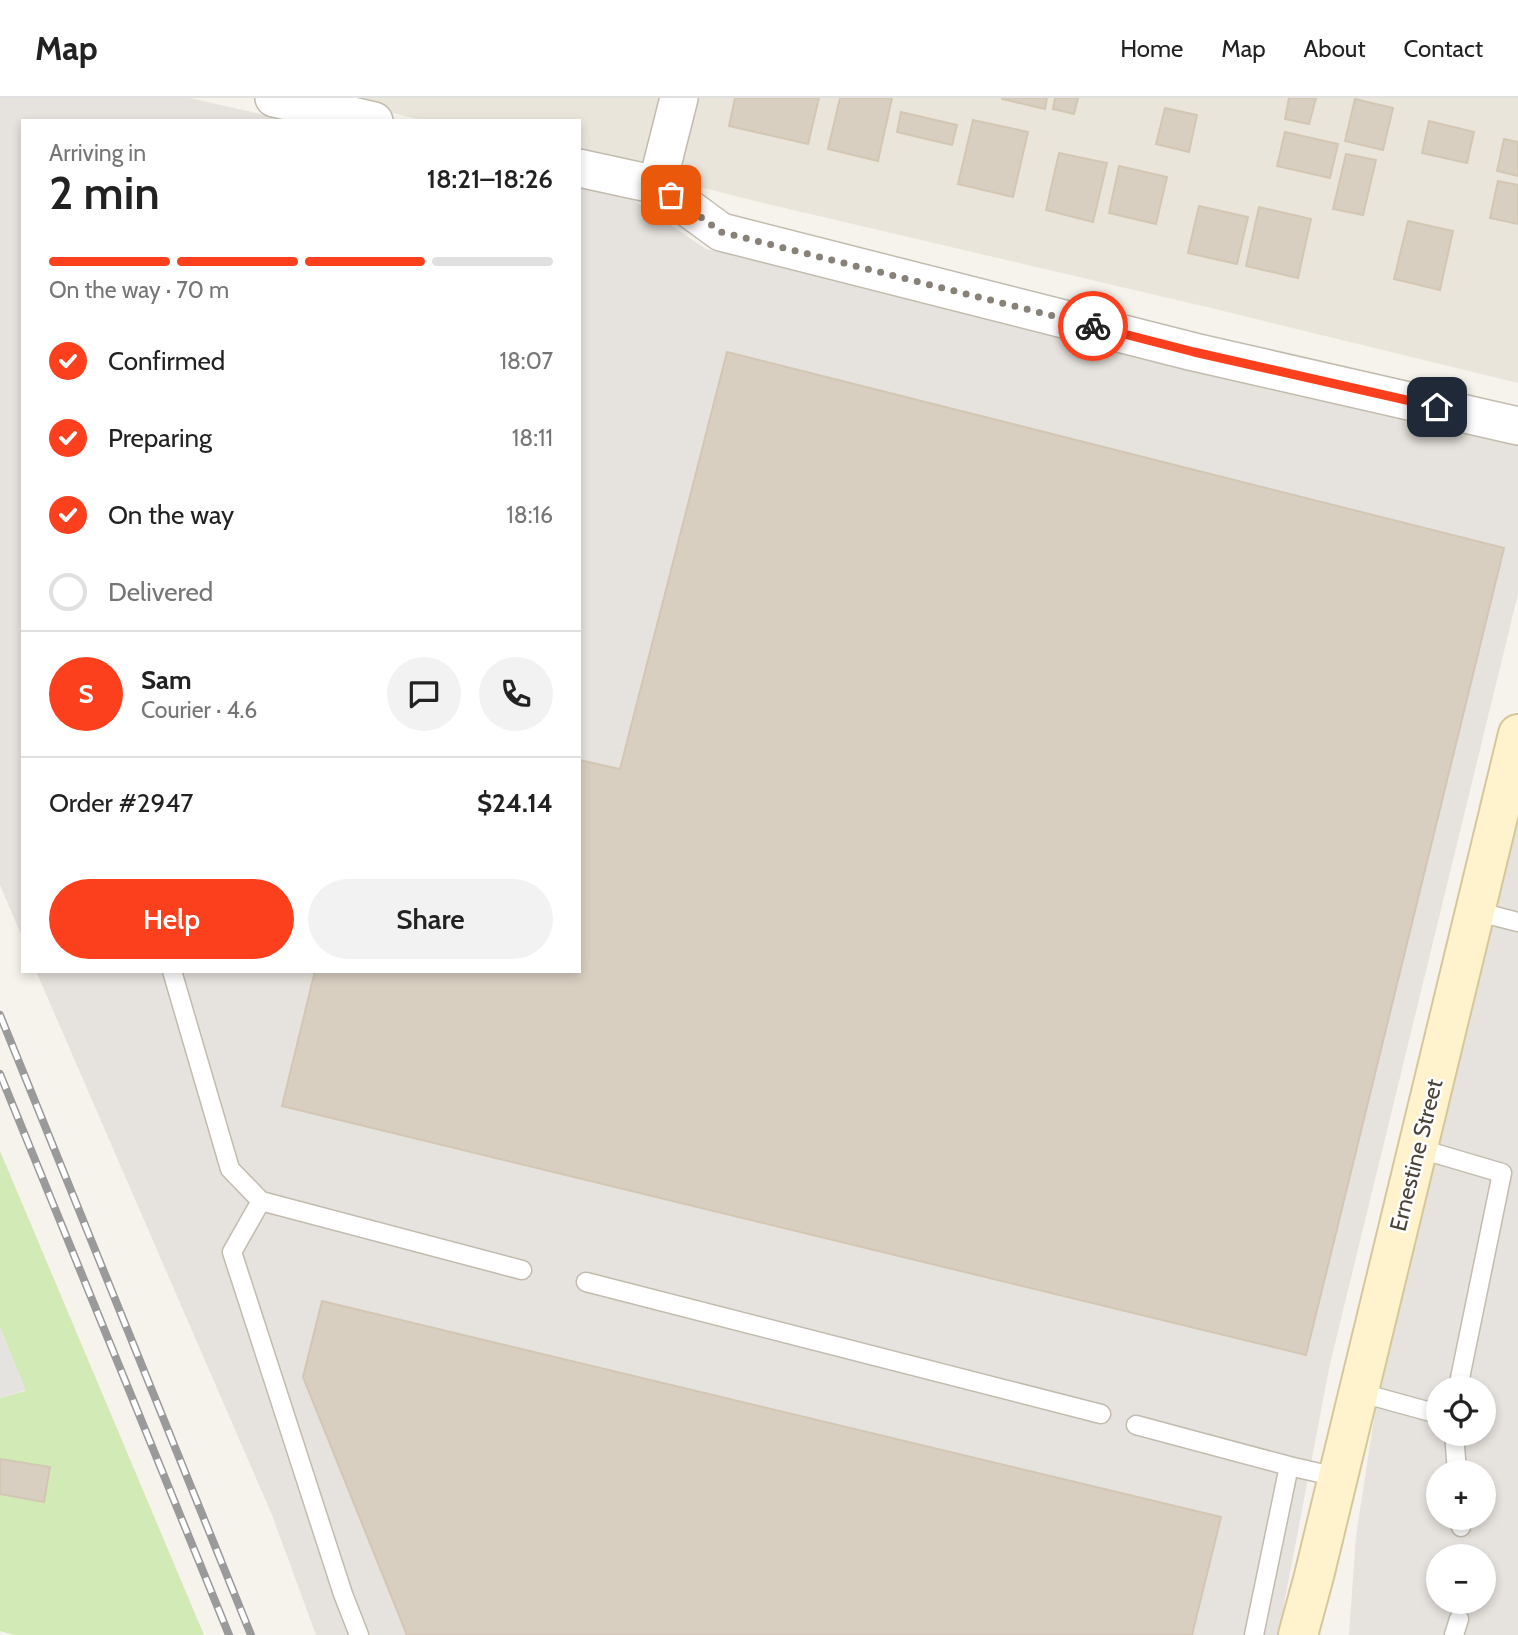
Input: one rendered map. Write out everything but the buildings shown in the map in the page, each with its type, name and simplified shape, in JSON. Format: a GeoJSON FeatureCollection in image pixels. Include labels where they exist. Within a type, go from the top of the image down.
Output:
{"type":"FeatureCollection","features":[{"type":"Feature","properties":{"kind":"main road","name":"Ernestine Street"},"geometry":{"type":"LineString","coordinates":[[1298,1635],[1518,734]]}},
{"type":"Feature","properties":{"kind":"main road","name":"Ernestine Street"},"geometry":{"type":"LineString","coordinates":[[1314,1576],[1324,1635]]}},
{"type":"Feature","properties":{"kind":"street"},"geometry":{"type":"LineString","coordinates":[[274,98],[365,119]]}},
{"type":"Feature","properties":{"kind":"street"},"geometry":{"type":"LineString","coordinates":[[657,185],[679,98]]}},
{"type":"Feature","properties":{"kind":"street"},"geometry":{"type":"LineString","coordinates":[[581,168],[657,185],[721,232],[1194,352],[1518,426]]}},
{"type":"Feature","properties":{"kind":"lane"},"geometry":{"type":"LineString","coordinates":[[1475,911],[1518,922]]}},
{"type":"Feature","properties":{"kind":"lane"},"geometry":{"type":"LineString","coordinates":[[173,973],[230,1169],[261,1201],[522,1270]]}},
{"type":"Feature","properties":{"kind":"lane"},"geometry":{"type":"LineString","coordinates":[[1417,1148],[1510,1175],[1461,1376]]}},
{"type":"Feature","properties":{"kind":"lane"},"geometry":{"type":"LineString","coordinates":[[261,1201],[232,1252],[359,1635]]}},
{"type":"Feature","properties":{"kind":"lane"},"geometry":{"type":"LineString","coordinates":[[586,1282],[1101,1413]]}},
{"type":"Feature","properties":{"kind":"lane"},"geometry":{"type":"LineString","coordinates":[[1358,1392],[1426,1411]]}},
{"type":"Feature","properties":{"kind":"lane"},"geometry":{"type":"LineString","coordinates":[[1136,1425],[1337,1477]]}},
{"type":"Feature","properties":{"kind":"lane"},"geometry":{"type":"LineString","coordinates":[[1254,1635],[1289,1466]]}},
{"type":"Feature","properties":{"kind":"shaded area"},"geometry":{"type":"Polygon","coordinates":[[[0,98],[190,98],[282,119],[21,119],[21,934],[0,885],[0,98]]]}},
{"type":"Feature","properties":{"kind":"shaded area"},"geometry":{"type":"Polygon","coordinates":[[[327,98],[1518,98],[1518,383],[755,201],[581,157],[581,119],[418,119],[327,98]]]}},
{"type":"Feature","properties":{"kind":"shaded area"},"geometry":{"type":"Polygon","coordinates":[[[581,186],[630,198],[706,249],[1518,439],[1518,594],[1330,1364],[1278,1635],[316,1635],[272,1515],[37,973],[581,973],[581,186]]]}},
{"type":"Feature","properties":{"kind":"shaded area"},"geometry":{"type":"Polygon","coordinates":[[[1518,800],[1518,1635],[1349,1635],[1356,1536],[1379,1386],[1518,800]]]}},
{"type":"Feature","properties":{"kind":"shaded area"},"geometry":{"type":"Polygon","coordinates":[[[0,1327],[26,1390],[0,1398],[0,1327]]]}},
{"type":"Feature","properties":{"kind":"green space"},"geometry":{"type":"Polygon","coordinates":[[[0,1151],[204,1635],[14,1635],[0,1631],[0,1398],[25,1391],[0,1327],[0,1151]]]}},
{"type":"Feature","properties":{"kind":"railway"},"geometry":{"type":"LineString","coordinates":[[0,1015],[251,1635]]}},
{"type":"Feature","properties":{"kind":"railway"},"geometry":{"type":"LineString","coordinates":[[0,1074],[229,1635]]}},
{"type":"Feature","properties":{"kind":"way so far"},"geometry":{"type":"LineString","coordinates":[[671,195],[721,232],[1093,326]]}},
{"type":"Feature","properties":{"kind":"route"},"geometry":{"type":"LineString","coordinates":[[1093,326],[1194,352],[1437,407]]}}]}
